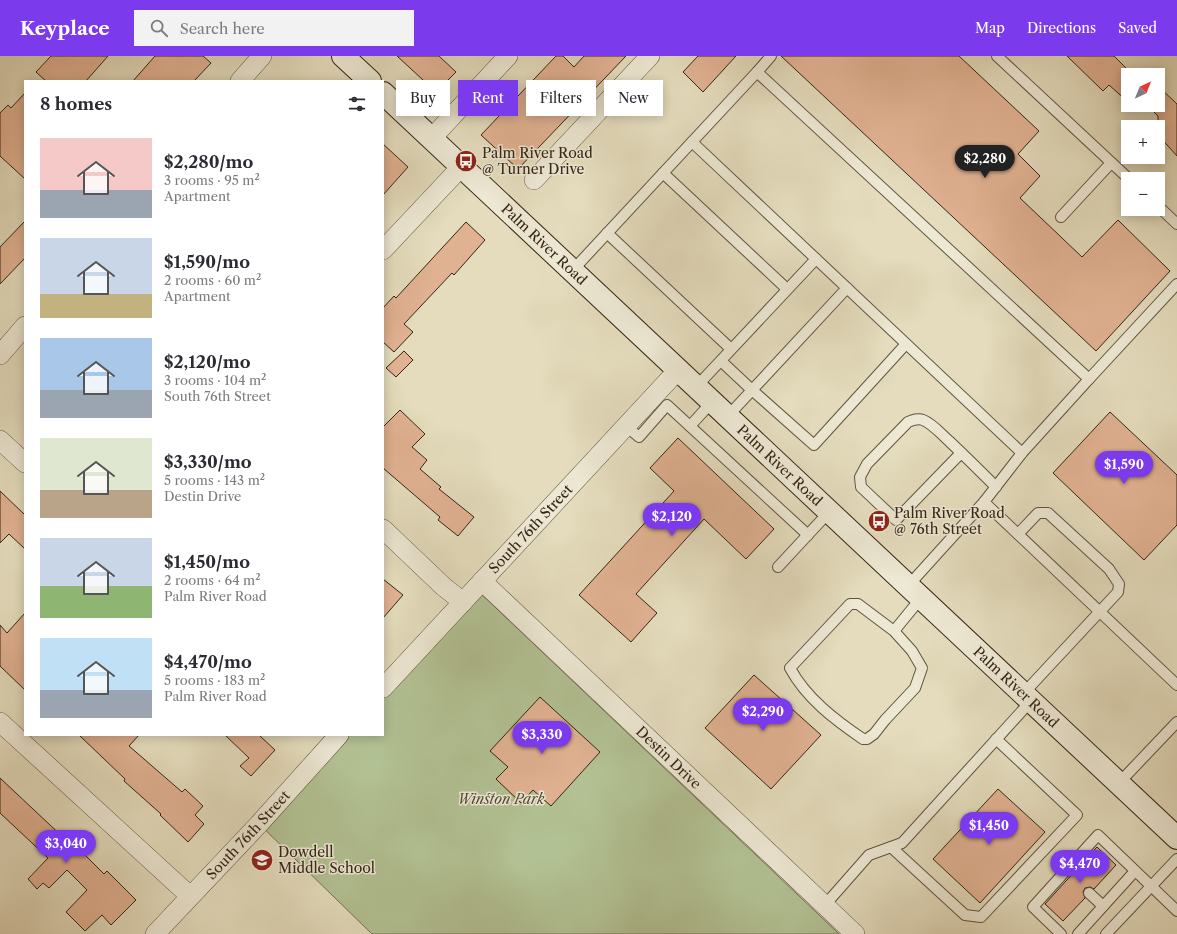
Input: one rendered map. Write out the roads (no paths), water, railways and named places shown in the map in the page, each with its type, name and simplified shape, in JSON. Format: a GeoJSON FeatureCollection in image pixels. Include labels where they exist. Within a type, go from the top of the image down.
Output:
{"type":"FeatureCollection","features":[{"type":"Feature","properties":{"kind":"street"},"geometry":{"type":"LineString","coordinates":[[241,80],[262,56]]}},
{"type":"Feature","properties":{"kind":"street"},"geometry":{"type":"LineString","coordinates":[[343,56],[369,80]]}},
{"type":"Feature","properties":{"kind":"street"},"geometry":{"type":"LineString","coordinates":[[432,138],[508,56]]}},
{"type":"Feature","properties":{"kind":"street"},"geometry":{"type":"LineString","coordinates":[[534,180],[650,56]]}},
{"type":"Feature","properties":{"kind":"street","name":"Palm River Road"},"geometry":{"type":"LineString","coordinates":[[384,94],[1177,838]]}},
{"type":"Feature","properties":{"kind":"street"},"geometry":{"type":"LineString","coordinates":[[384,249],[461,166]]}},
{"type":"Feature","properties":{"kind":"street"},"geometry":{"type":"LineString","coordinates":[[0,355],[24,327]]}},
{"type":"Feature","properties":{"kind":"street","name":"South 76th Street"},"geometry":{"type":"LineString","coordinates":[[384,687],[626,426],[661,400],[678,370]]}},
{"type":"Feature","properties":{"kind":"street"},"geometry":{"type":"LineString","coordinates":[[0,440],[24,462]]}},
{"type":"Feature","properties":{"kind":"street"},"geometry":{"type":"LineString","coordinates":[[384,530],[444,587],[463,602]]}},
{"type":"Feature","properties":{"kind":"street","name":"Destin Drive"},"geometry":{"type":"LineString","coordinates":[[482,581],[855,934]]}},
{"type":"Feature","properties":{"kind":"street"},"geometry":{"type":"LineString","coordinates":[[0,722],[190,896]]}},
{"type":"Feature","properties":{"kind":"street","name":"South 76th Street"},"geometry":{"type":"LineString","coordinates":[[155,934],[259,824],[330,738]]}},
{"type":"Feature","properties":{"kind":"lane"},"geometry":{"type":"LineString","coordinates":[[572,271],[771,56]]}},
{"type":"Feature","properties":{"kind":"lane"},"geometry":{"type":"LineString","coordinates":[[997,56],[1121,172]]}},
{"type":"Feature","properties":{"kind":"lane"},"geometry":{"type":"LineString","coordinates":[[757,72],[1089,378]]}},
{"type":"Feature","properties":{"kind":"lane"},"geometry":{"type":"LineString","coordinates":[[692,142],[1022,453]]}},
{"type":"Feature","properties":{"kind":"lane"},"geometry":{"type":"LineString","coordinates":[[1061,217],[1111,163]]}},
{"type":"Feature","properties":{"kind":"lane"},"geometry":{"type":"LineString","coordinates":[[663,173],[787,289]]}},
{"type":"Feature","properties":{"kind":"lane"},"geometry":{"type":"LineString","coordinates":[[1165,213],[1177,224]]}},
{"type":"Feature","properties":{"kind":"lane"},"geometry":{"type":"LineString","coordinates":[[607,233],[732,349]]}},
{"type":"Feature","properties":{"kind":"lane"},"geometry":{"type":"LineString","coordinates":[[696,387],[816,259]]}},
{"type":"Feature","properties":{"kind":"lane"},"geometry":{"type":"LineString","coordinates":[[894,631],[914,592],[1022,453],[1089,378],[1177,284]]}},
{"type":"Feature","properties":{"kind":"lane"},"geometry":{"type":"LineString","coordinates":[[690,426],[720,410],[752,390],[847,288]]}},
{"type":"Feature","properties":{"kind":"lane"},"geometry":{"type":"LineString","coordinates":[[721,360],[752,390],[814,445],[906,344]]}},
{"type":"Feature","properties":{"kind":"lane"},"geometry":{"type":"LineString","coordinates":[[661,400],[808,535]]}},
{"type":"Feature","properties":{"kind":"lane"},"geometry":{"type":"LineString","coordinates":[[961,453],[896,520],[861,487],[860,477],[867,464],[908,422],[915,419],[922,420],[932,426],[961,453],[996,487]]}},
{"type":"Feature","properties":{"kind":"lane"},"geometry":{"type":"LineString","coordinates":[[984,502],[1177,685]]}},
{"type":"Feature","properties":{"kind":"lane"},"geometry":{"type":"LineString","coordinates":[[778,567],[829,512]]}},
{"type":"Feature","properties":{"kind":"lane"},"geometry":{"type":"LineString","coordinates":[[824,905],[869,855],[902,843],[996,739],[1027,698],[1118,592],[1119,584],[1109,569],[1048,513],[1038,513],[1018,534]]}},
{"type":"Feature","properties":{"kind":"lane"},"geometry":{"type":"LineString","coordinates":[[850,604],[858,604],[894,631],[912,651],[922,668],[915,688],[874,734],[867,739],[863,739],[843,725],[804,690],[790,668],[850,604]]}},
{"type":"Feature","properties":{"kind":"lane"},"geometry":{"type":"LineString","coordinates":[[1118,784],[1177,722]]}},
{"type":"Feature","properties":{"kind":"lane"},"geometry":{"type":"LineString","coordinates":[[891,847],[965,915],[975,917],[981,916],[1077,814],[996,739]]}},
{"type":"Feature","properties":{"kind":"lane"},"geometry":{"type":"LineString","coordinates":[[1061,934],[1032,907],[1068,874],[1098,835],[1177,911]]}},
{"type":"Feature","properties":{"kind":"lane"},"geometry":{"type":"LineString","coordinates":[[1106,934],[1177,859]]}},
{"type":"Feature","properties":{"kind":"lane"},"geometry":{"type":"LineString","coordinates":[[1078,934],[1135,871]]}},
{"type":"Feature","properties":{"kind":"lane"},"geometry":{"type":"LineString","coordinates":[[1089,894],[1103,906]]}},
{"type":"Feature","properties":{"kind":"place","name":"Palm River Road @ Turner Drive"},"geometry":{"type":"Point","coordinates":[466,161]}},
{"type":"Feature","properties":{"kind":"place","name":"Palm River Road @ 76th Street"},"geometry":{"type":"Point","coordinates":[879,521]}},
{"type":"Feature","properties":{"kind":"place","name":"Dowdell Middle School"},"geometry":{"type":"Point","coordinates":[262,860]}},
{"type":"Feature","properties":{"kind":"park label","name":"Winston Park"},"geometry":{"type":"Point","coordinates":[501,799]}}]}
